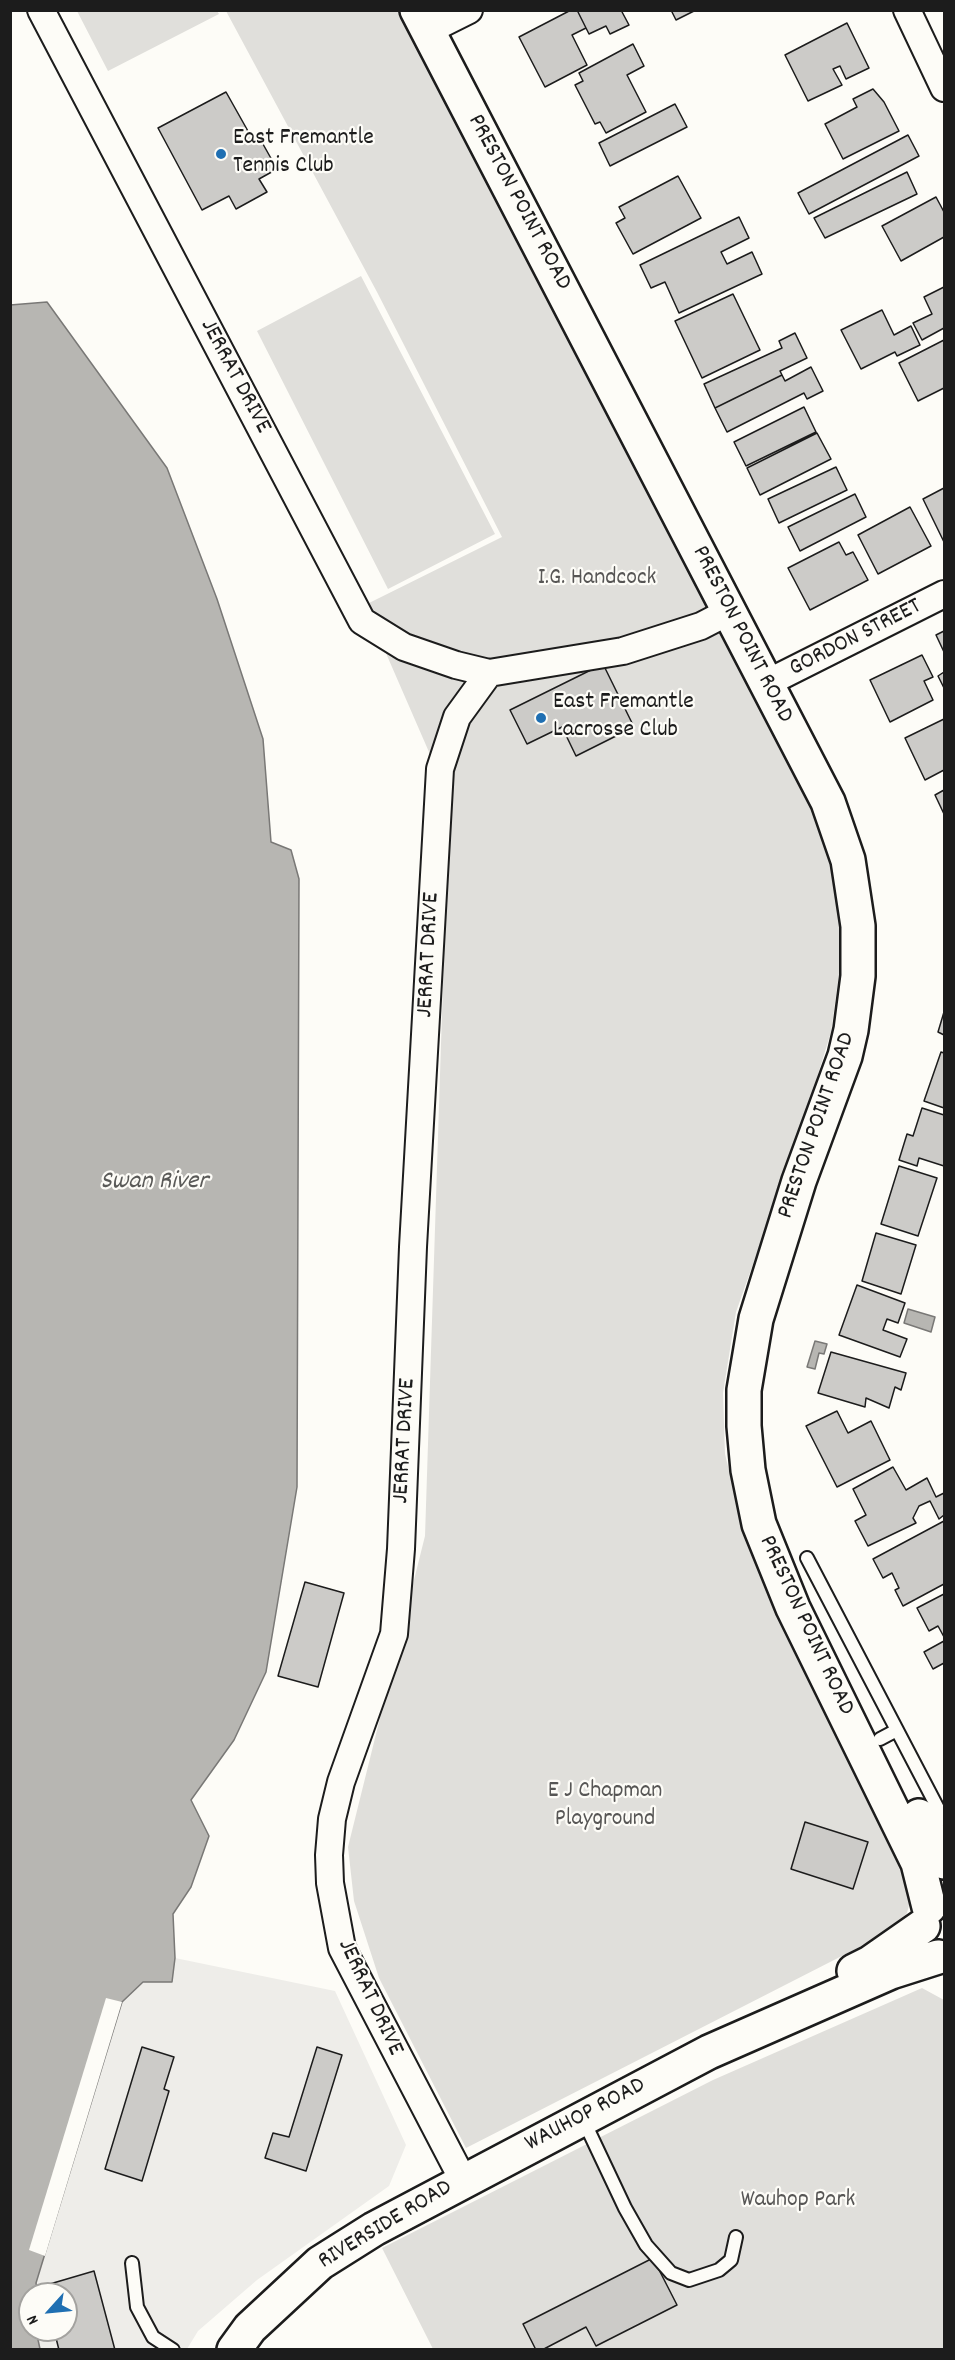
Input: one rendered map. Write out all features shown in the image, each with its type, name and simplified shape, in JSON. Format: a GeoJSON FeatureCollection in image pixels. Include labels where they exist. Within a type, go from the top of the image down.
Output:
{"type":"FeatureCollection","features":[{"type":"Feature","properties":{"kind":"main road","name":"PRESTON POINT ROAD"},"geometry":{"type":"LineString","coordinates":[[439,17],[728,612],[775,679],[847,802],[866,863],[874,920],[875,985],[856,1066],[774,1322],[767,1354],[762,1398],[764,1441],[769,1483],[791,1554],[817,1614],[888,1734],[945,1862]]}},
{"type":"Feature","properties":{"kind":"main road","name":"PRESTON POINT ROAD"},"geometry":{"type":"LineString","coordinates":[[439,17],[743,604],[828,802],[848,860],[858,926],[858,976],[851,1030],[845,1056],[799,1181],[756,1319],[744,1390],[748,1470],[759,1524],[793,1608],[918,1863],[932,1909],[926,1941],[941,1958]]}},
{"type":"Feature","properties":{"kind":"main road","name":"WAUHOP ROAD"},"geometry":{"type":"LineString","coordinates":[[709,2052],[782,2005],[870,1963],[932,1909]]}},
{"type":"Feature","properties":{"kind":"main road","name":"WAUHOP ROAD"},"geometry":{"type":"LineString","coordinates":[[463,2180],[709,2052],[891,1972],[941,1958]]}},
{"type":"Feature","properties":{"kind":"main road","name":"RIVERSIDE ROAD"},"geometry":{"type":"LineString","coordinates":[[234,2349],[250,2328],[320,2264],[374,2229],[463,2180]]}},
{"type":"Feature","properties":{"kind":"street","name":"JERRAT DRIVE"},"geometry":{"type":"LineString","coordinates":[[41,10],[362,621],[404,647],[456,665],[489,673],[622,651],[701,626],[728,612]]}},
{"type":"Feature","properties":{"kind":"street"},"geometry":{"type":"LineString","coordinates":[[907,10],[945,88]]}},
{"type":"Feature","properties":{"kind":"street","name":"GORDON STREET"},"geometry":{"type":"LineString","coordinates":[[775,679],[945,594]]}},
{"type":"Feature","properties":{"kind":"street","name":"JERRAT DRIVE"},"geometry":{"type":"LineString","coordinates":[[463,2180],[342,1948],[331,1893],[329,1856],[332,1819],[341,1782],[394,1634],[401,1549],[413,1247],[440,769],[457,717],[489,673]]}},
{"type":"Feature","properties":{"kind":"lane"},"geometry":{"type":"LineString","coordinates":[[807,1558],[888,1734],[944,1820]]}},
{"type":"Feature","properties":{"kind":"lane"},"geometry":{"type":"LineString","coordinates":[[583,2118],[625,2208],[646,2245],[671,2273],[689,2280],[719,2270],[731,2260],[736,2237]]}},
{"type":"Feature","properties":{"kind":"lane"},"geometry":{"type":"LineString","coordinates":[[132,2263],[137,2307],[153,2337],[173,2349]]}},
{"type":"Feature","properties":{"kind":"shaded area"},"geometry":{"type":"Polygon","coordinates":[[[175,1958],[335,1991],[406,2145],[389,2186],[257,2280],[198,2331],[187,2349],[40,2349],[38,2342],[78,2342],[78,2282],[36,2282],[122,2002],[143,1982],[172,1982],[175,1958]]]}},
{"type":"Feature","properties":{"kind":"green space"},"geometry":{"type":"Polygon","coordinates":[[[77,11],[217,11],[219,14],[108,71],[77,11]]]}},
{"type":"Feature","properties":{"kind":"green space","name":"E J Chapman Playground"},"geometry":{"type":"Polygon","coordinates":[[[226,11],[398,11],[798,772],[821,826],[835,882],[842,952],[831,1032],[804,1120],[736,1312],[723,1393],[725,1454],[746,1541],[889,1837],[908,1882],[911,1897],[907,1913],[896,1926],[881,1936],[466,2148],[379,1978],[354,1901],[348,1847],[380,1718],[381,1703],[387,1688],[425,1536],[449,798],[365,605],[502,537],[377,292],[226,11]]]}},
{"type":"Feature","properties":{"kind":"green space"},"geometry":{"type":"Polygon","coordinates":[[[361,276],[495,534],[388,589],[257,331],[361,276]]]}},
{"type":"Feature","properties":{"kind":"green space","name":"Wauhop Park"},"geometry":{"type":"Polygon","coordinates":[[[922,1988],[944,2000],[944,2349],[433,2349],[382,2248],[713,2080],[922,1988]]]}},
{"type":"Feature","properties":{"kind":"water","name":"Swan River"},"geometry":{"type":"Polygon","coordinates":[[[47,302],[167,468],[217,599],[263,739],[271,842],[291,850],[299,879],[297,1487],[266,1672],[234,1740],[191,1800],[209,1836],[191,1887],[173,1914],[175,1958],[172,1982],[143,1982],[122,2002],[36,2282],[18,2282],[18,2342],[38,2342],[40,2349],[11,2350],[10,305],[47,302]]]}},
{"type":"Feature","properties":{"kind":"water"},"geometry":{"type":"Polygon","coordinates":[[[908,1309],[935,1317],[931,1332],[904,1323],[908,1309]]]}},
{"type":"Feature","properties":{"kind":"water"},"geometry":{"type":"Polygon","coordinates":[[[815,1341],[827,1344],[824,1354],[819,1353],[815,1369],[807,1367],[815,1341]]]}},
{"type":"Feature","properties":{"kind":"pier"},"geometry":{"type":"Polygon","coordinates":[[[106,1998],[122,2002],[45,2256],[29,2250],[106,1998]]]}},
{"type":"Feature","properties":{"kind":"building"},"geometry":{"type":"Polygon","coordinates":[[[571,10],[577,10],[586,28],[572,35],[587,65],[545,87],[519,37],[571,10]]]}},
{"type":"Feature","properties":{"kind":"building"},"geometry":{"type":"Polygon","coordinates":[[[577,10],[621,10],[629,25],[610,34],[606,26],[589,34],[577,10]]]}},
{"type":"Feature","properties":{"kind":"building"},"geometry":{"type":"Polygon","coordinates":[[[671,10],[696,10],[676,20],[671,10]]]}},
{"type":"Feature","properties":{"kind":"building"},"geometry":{"type":"Polygon","coordinates":[[[847,23],[869,68],[846,79],[840,66],[833,69],[842,85],[808,101],[785,55],[847,23]]]}},
{"type":"Feature","properties":{"kind":"building"},"geometry":{"type":"Polygon","coordinates":[[[633,44],[644,66],[627,75],[646,112],[606,133],[600,122],[595,124],[575,85],[583,81],[579,73],[633,44]]]}},
{"type":"Feature","properties":{"kind":"building"},"geometry":{"type":"Polygon","coordinates":[[[873,89],[884,102],[899,131],[843,159],[825,124],[857,107],[853,99],[873,89]]]}},
{"type":"Feature","properties":{"kind":"building","name":"East Fremantle Tennis Club"},"geometry":{"type":"Polygon","coordinates":[[[226,92],[253,140],[259,137],[277,169],[259,179],[267,192],[236,209],[229,196],[202,210],[158,128],[226,92]]]}},
{"type":"Feature","properties":{"kind":"building"},"geometry":{"type":"Polygon","coordinates":[[[675,104],[687,127],[610,166],[599,143],[675,104]]]}},
{"type":"Feature","properties":{"kind":"building"},"geometry":{"type":"Polygon","coordinates":[[[908,135],[919,156],[809,214],[798,193],[908,135]]]}},
{"type":"Feature","properties":{"kind":"building"},"geometry":{"type":"Polygon","coordinates":[[[907,172],[917,194],[825,238],[814,218],[907,172]]]}},
{"type":"Feature","properties":{"kind":"building"},"geometry":{"type":"Polygon","coordinates":[[[678,176],[701,218],[633,254],[616,223],[625,218],[619,207],[678,176]]]}},
{"type":"Feature","properties":{"kind":"building"},"geometry":{"type":"Polygon","coordinates":[[[936,197],[944,212],[944,237],[901,261],[882,226],[936,197]]]}},
{"type":"Feature","properties":{"kind":"building"},"geometry":{"type":"Polygon","coordinates":[[[739,217],[749,238],[721,252],[727,264],[752,252],[762,274],[679,313],[665,282],[651,288],[640,265],[739,217]]]}},
{"type":"Feature","properties":{"kind":"building"},"geometry":{"type":"Polygon","coordinates":[[[944,287],[944,328],[922,340],[913,323],[932,314],[924,297],[944,287]]]}},
{"type":"Feature","properties":{"kind":"building"},"geometry":{"type":"Polygon","coordinates":[[[733,294],[760,350],[702,378],[675,321],[733,294]]]}},
{"type":"Feature","properties":{"kind":"building"},"geometry":{"type":"Polygon","coordinates":[[[882,310],[894,335],[911,326],[920,345],[897,356],[895,352],[861,369],[841,330],[882,310]]]}},
{"type":"Feature","properties":{"kind":"building"},"geometry":{"type":"Polygon","coordinates":[[[795,333],[807,358],[780,371],[782,375],[715,408],[704,384],[782,348],[779,341],[795,333]]]}},
{"type":"Feature","properties":{"kind":"building"},"geometry":{"type":"Polygon","coordinates":[[[944,340],[944,388],[918,401],[899,363],[944,340]]]}},
{"type":"Feature","properties":{"kind":"building"},"geometry":{"type":"Polygon","coordinates":[[[811,367],[823,391],[807,399],[804,393],[727,432],[715,408],[782,375],[785,381],[811,367]]]}},
{"type":"Feature","properties":{"kind":"building"},"geometry":{"type":"Polygon","coordinates":[[[804,407],[816,432],[746,466],[734,442],[804,407]]]}},
{"type":"Feature","properties":{"kind":"building"},"geometry":{"type":"Polygon","coordinates":[[[817,433],[831,459],[760,495],[747,468],[817,433]]]}},
{"type":"Feature","properties":{"kind":"building"},"geometry":{"type":"Polygon","coordinates":[[[836,467],[847,490],[779,523],[768,499],[836,467]]]}},
{"type":"Feature","properties":{"kind":"building"},"geometry":{"type":"Polygon","coordinates":[[[944,488],[944,542],[923,499],[944,488]]]}},
{"type":"Feature","properties":{"kind":"building"},"geometry":{"type":"Polygon","coordinates":[[[855,494],[866,517],[800,551],[788,527],[855,494]]]}},
{"type":"Feature","properties":{"kind":"building"},"geometry":{"type":"Polygon","coordinates":[[[910,507],[931,546],[878,574],[858,535],[910,507]]]}},
{"type":"Feature","properties":{"kind":"building"},"geometry":{"type":"Polygon","coordinates":[[[839,542],[846,555],[853,552],[868,580],[810,610],[788,568],[839,542]]]}},
{"type":"Feature","properties":{"kind":"building"},"geometry":{"type":"Polygon","coordinates":[[[944,631],[944,652],[936,635],[944,631]]]}},
{"type":"Feature","properties":{"kind":"building"},"geometry":{"type":"Polygon","coordinates":[[[922,655],[933,677],[924,681],[933,700],[890,722],[870,680],[922,655]]]}},
{"type":"Feature","properties":{"kind":"building"},"geometry":{"type":"Polygon","coordinates":[[[603,664],[634,727],[576,756],[562,727],[527,744],[510,710],[603,664]]]}},
{"type":"Feature","properties":{"kind":"building"},"geometry":{"type":"Polygon","coordinates":[[[944,672],[944,688],[938,676],[944,672]]]}},
{"type":"Feature","properties":{"kind":"building"},"geometry":{"type":"Polygon","coordinates":[[[944,719],[944,770],[925,780],[905,738],[944,719]]]}},
{"type":"Feature","properties":{"kind":"building"},"geometry":{"type":"Polygon","coordinates":[[[944,790],[944,814],[935,795],[944,790]]]}},
{"type":"Feature","properties":{"kind":"building"},"geometry":{"type":"Polygon","coordinates":[[[944,1012],[944,1035],[938,1032],[944,1012]]]}},
{"type":"Feature","properties":{"kind":"building"},"geometry":{"type":"Polygon","coordinates":[[[941,1052],[944,1053],[944,1108],[924,1101],[941,1052]]]}},
{"type":"Feature","properties":{"kind":"building"},"geometry":{"type":"Polygon","coordinates":[[[922,1108],[944,1115],[944,1166],[919,1158],[917,1166],[899,1160],[907,1134],[913,1136],[922,1108]]]}},
{"type":"Feature","properties":{"kind":"building"},"geometry":{"type":"Polygon","coordinates":[[[899,1166],[937,1178],[918,1236],[881,1224],[899,1166]]]}},
{"type":"Feature","properties":{"kind":"building"},"geometry":{"type":"Polygon","coordinates":[[[876,1233],[916,1245],[901,1294],[862,1281],[876,1233]]]}},
{"type":"Feature","properties":{"kind":"building"},"geometry":{"type":"Polygon","coordinates":[[[857,1285],[905,1303],[898,1323],[887,1319],[883,1330],[907,1339],[900,1357],[839,1335],[857,1285]]]}},
{"type":"Feature","properties":{"kind":"building"},"geometry":{"type":"Polygon","coordinates":[[[831,1352],[906,1373],[901,1390],[895,1387],[889,1408],[866,1398],[865,1407],[818,1393],[831,1352]]]}},
{"type":"Feature","properties":{"kind":"building"},"geometry":{"type":"Polygon","coordinates":[[[837,1411],[848,1433],[871,1421],[890,1460],[837,1487],[806,1426],[837,1411]]]}},
{"type":"Feature","properties":{"kind":"building"},"geometry":{"type":"Polygon","coordinates":[[[893,1467],[906,1490],[927,1478],[936,1497],[944,1493],[944,1515],[939,1519],[930,1501],[919,1506],[913,1518],[916,1523],[868,1546],[855,1521],[866,1515],[853,1489],[893,1467]]]}},
{"type":"Feature","properties":{"kind":"building"},"geometry":{"type":"Polygon","coordinates":[[[944,1521],[944,1584],[903,1606],[895,1590],[899,1588],[892,1573],[883,1578],[873,1559],[944,1521]]]}},
{"type":"Feature","properties":{"kind":"building"},"geometry":{"type":"Polygon","coordinates":[[[305,1582],[344,1593],[318,1687],[278,1676],[305,1582]]]}},
{"type":"Feature","properties":{"kind":"building"},"geometry":{"type":"Polygon","coordinates":[[[944,1594],[944,1637],[938,1626],[929,1631],[917,1608],[944,1594]]]}},
{"type":"Feature","properties":{"kind":"building"},"geometry":{"type":"Polygon","coordinates":[[[944,1641],[944,1663],[933,1669],[924,1652],[944,1641]]]}},
{"type":"Feature","properties":{"kind":"building"},"geometry":{"type":"Polygon","coordinates":[[[805,1822],[868,1842],[853,1889],[791,1869],[805,1822]]]}},
{"type":"Feature","properties":{"kind":"building"},"geometry":{"type":"Polygon","coordinates":[[[142,2047],[174,2057],[164,2089],[169,2091],[142,2181],[105,2169],[142,2047]]]}},
{"type":"Feature","properties":{"kind":"building"},"geometry":{"type":"Polygon","coordinates":[[[317,2047],[342,2055],[306,2171],[265,2158],[273,2133],[289,2137],[317,2047]]]}},
{"type":"Feature","properties":{"kind":"building"},"geometry":{"type":"Polygon","coordinates":[[[653,2258],[677,2305],[596,2346],[586,2327],[542,2350],[536,2350],[523,2324],[653,2258]]]}},
{"type":"Feature","properties":{"kind":"building"},"geometry":{"type":"Polygon","coordinates":[[[94,2271],[115,2350],[59,2350],[57,2342],[78,2342],[78,2282],[57,2282],[94,2271]]]}},
{"type":"Feature","properties":{"kind":"place","name":"East Fremantle Tennis Club"},"geometry":{"type":"Point","coordinates":[221,154]}},
{"type":"Feature","properties":{"kind":"place","name":"East Fremantle Lacrosse Club"},"geometry":{"type":"Point","coordinates":[541,718]}},
{"type":"Feature","properties":{"kind":"park label","name":"I.G. Handcock"},"geometry":{"type":"Point","coordinates":[597,580]}}]}
